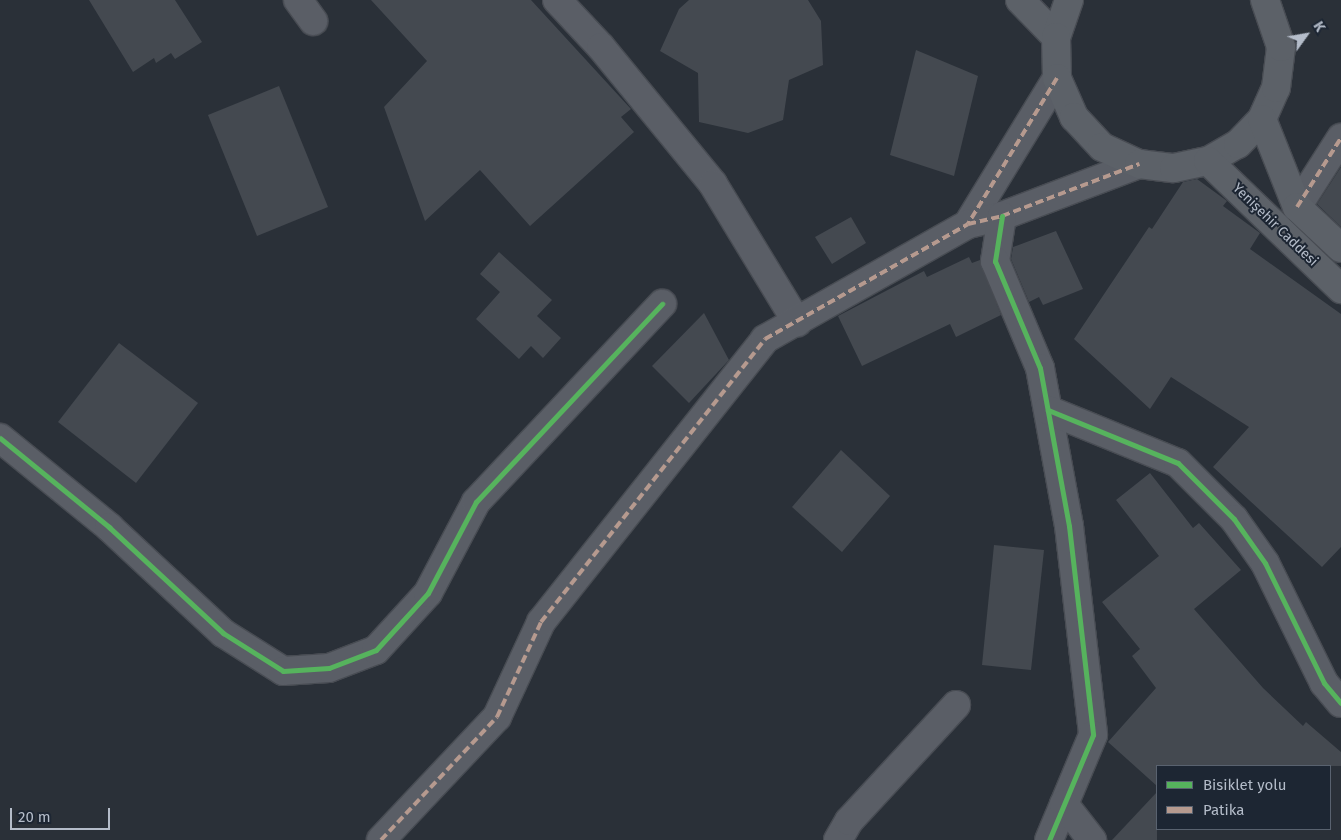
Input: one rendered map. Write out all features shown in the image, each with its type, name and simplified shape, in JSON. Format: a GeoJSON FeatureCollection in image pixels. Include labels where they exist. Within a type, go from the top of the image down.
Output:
{"type":"FeatureCollection","features":[{"type":"Feature","properties":{"kind":"main road"},"geometry":{"type":"LineString","coordinates":[[1020,0],[1056,37]]}},
{"type":"Feature","properties":{"kind":"main road"},"geometry":{"type":"LineString","coordinates":[[1069,0],[1056,37],[1057,78],[1074,117],[1102,147],[1139,164],[1174,168],[1208,161],[1238,144],[1262,119],[1276,88],[1281,47],[1270,2]]}},
{"type":"Feature","properties":{"kind":"main road","name":"Yenişehir Caddesi"},"geometry":{"type":"LineString","coordinates":[[1262,119],[1297,207],[1341,248]]}},
{"type":"Feature","properties":{"kind":"main road","name":"Yenişehir Caddesi"},"geometry":{"type":"LineString","coordinates":[[1208,161],[1341,289]]}},
{"type":"Feature","properties":{"kind":"street"},"geometry":{"type":"LineString","coordinates":[[556,0],[601,47],[713,184],[797,322]]}},
{"type":"Feature","properties":{"kind":"street"},"geometry":{"type":"LineString","coordinates":[[968,224],[1057,78]]}},
{"type":"Feature","properties":{"kind":"street"},"geometry":{"type":"LineString","coordinates":[[1297,207],[1341,138]]}},
{"type":"Feature","properties":{"kind":"street"},"geometry":{"type":"LineString","coordinates":[[381,840],[497,717],[541,622],[765,339],[968,224],[1002,216],[1139,164]]}},
{"type":"Feature","properties":{"kind":"street"},"geometry":{"type":"LineString","coordinates":[[1002,216],[995,262],[1040,368],[1069,526],[1094,735],[1049,840]]}},
{"type":"Feature","properties":{"kind":"street"},"geometry":{"type":"LineString","coordinates":[[0,438],[109,527],[223,633],[283,670],[329,668],[376,650],[428,593],[476,502],[662,304]]}},
{"type":"Feature","properties":{"kind":"street"},"geometry":{"type":"LineString","coordinates":[[1048,410],[1178,464],[1234,518],[1265,563],[1324,683],[1341,703]]}},
{"type":"Feature","properties":{"kind":"street"},"geometry":{"type":"LineString","coordinates":[[838,840],[849,822],[956,705]]}},
{"type":"Feature","properties":{"kind":"street"},"geometry":{"type":"LineString","coordinates":[[1064,804],[1092,840]]}},
{"type":"Feature","properties":{"kind":"building"},"geometry":{"type":"Polygon","coordinates":[[[89,0],[175,0],[202,42],[175,59],[171,53],[156,63],[154,58],[133,72],[89,0]]]}},
{"type":"Feature","properties":{"kind":"building"},"geometry":{"type":"Polygon","coordinates":[[[371,0],[531,0],[631,109],[621,117],[634,132],[530,226],[480,170],[425,221],[384,107],[427,61],[371,0]]]}},
{"type":"Feature","properties":{"kind":"building"},"geometry":{"type":"Polygon","coordinates":[[[689,0],[808,0],[821,21],[823,65],[789,80],[783,120],[748,133],[699,122],[698,73],[660,51],[679,9],[689,0]]]}},
{"type":"Feature","properties":{"kind":"building"},"geometry":{"type":"Polygon","coordinates":[[[916,50],[978,76],[954,176],[890,155],[916,50]]]}},
{"type":"Feature","properties":{"kind":"building"},"geometry":{"type":"Polygon","coordinates":[[[279,86],[328,207],[257,236],[208,115],[279,86]]]}},
{"type":"Feature","properties":{"kind":"building"},"geometry":{"type":"Polygon","coordinates":[[[1341,167],[1341,227],[1317,204],[1341,167]]]}},
{"type":"Feature","properties":{"kind":"building"},"geometry":{"type":"Polygon","coordinates":[[[1197,179],[1227,201],[1223,206],[1260,233],[1250,249],[1341,314],[1341,547],[1322,567],[1213,467],[1249,427],[1171,377],[1150,409],[1074,339],[1149,227],[1152,229],[1183,182],[1197,179]]]}},
{"type":"Feature","properties":{"kind":"building"},"geometry":{"type":"Polygon","coordinates":[[[851,217],[866,243],[832,264],[815,237],[851,217]]]}},
{"type":"Feature","properties":{"kind":"building"},"geometry":{"type":"Polygon","coordinates":[[[1056,231],[1083,289],[1043,305],[1039,297],[1029,302],[1011,259],[1013,247],[1056,231]]]}},
{"type":"Feature","properties":{"kind":"building"},"geometry":{"type":"Polygon","coordinates":[[[499,252],[552,300],[537,316],[561,338],[543,358],[531,346],[519,359],[476,319],[500,292],[480,274],[499,252]]]}},
{"type":"Feature","properties":{"kind":"building"},"geometry":{"type":"Polygon","coordinates":[[[969,257],[972,263],[980,260],[1001,315],[956,337],[950,324],[862,366],[838,316],[924,271],[927,277],[969,257]]]}},
{"type":"Feature","properties":{"kind":"building"},"geometry":{"type":"Polygon","coordinates":[[[704,313],[729,360],[689,403],[652,366],[704,313]]]}},
{"type":"Feature","properties":{"kind":"building"},"geometry":{"type":"Polygon","coordinates":[[[119,343],[198,403],[136,483],[58,422],[119,343]]]}},
{"type":"Feature","properties":{"kind":"building"},"geometry":{"type":"Polygon","coordinates":[[[841,450],[890,496],[842,552],[792,507],[841,450]]]}},
{"type":"Feature","properties":{"kind":"building"},"geometry":{"type":"Polygon","coordinates":[[[1150,473],[1193,528],[1199,523],[1241,570],[1194,609],[1263,688],[1303,726],[1306,722],[1341,752],[1341,766],[1156,765],[1156,785],[1108,742],[1156,688],[1132,656],[1140,649],[1102,602],[1159,556],[1116,500],[1150,473]]]}},
{"type":"Feature","properties":{"kind":"building"},"geometry":{"type":"Polygon","coordinates":[[[994,545],[1044,550],[1031,670],[982,665],[994,545]]]}},
{"type":"Feature","properties":{"kind":"building"},"geometry":{"type":"Polygon","coordinates":[[[1156,793],[1157,840],[1112,840],[1156,793]]]}},
{"type":"Feature","properties":{"kind":"marked path"},"geometry":{"type":"LineString","coordinates":[[1057,78],[968,224],[1002,216],[1139,164]]}},
{"type":"Feature","properties":{"kind":"marked path"},"geometry":{"type":"LineString","coordinates":[[1297,207],[1341,138]]}},
{"type":"Feature","properties":{"kind":"marked path"},"geometry":{"type":"LineString","coordinates":[[381,840],[497,717],[541,622],[765,339],[968,224]]}},
{"type":"Feature","properties":{"kind":"cycle path"},"geometry":{"type":"LineString","coordinates":[[1002,216],[995,261],[1040,368],[1069,526],[1093,735],[1049,840]]}},
{"type":"Feature","properties":{"kind":"cycle path"},"geometry":{"type":"LineString","coordinates":[[0,438],[109,527],[223,633],[283,671],[329,668],[376,650],[428,593],[476,502],[662,304]]}},
{"type":"Feature","properties":{"kind":"cycle path"},"geometry":{"type":"LineString","coordinates":[[1048,410],[1178,463],[1234,519],[1265,563],[1324,683],[1341,703]]}}]}
